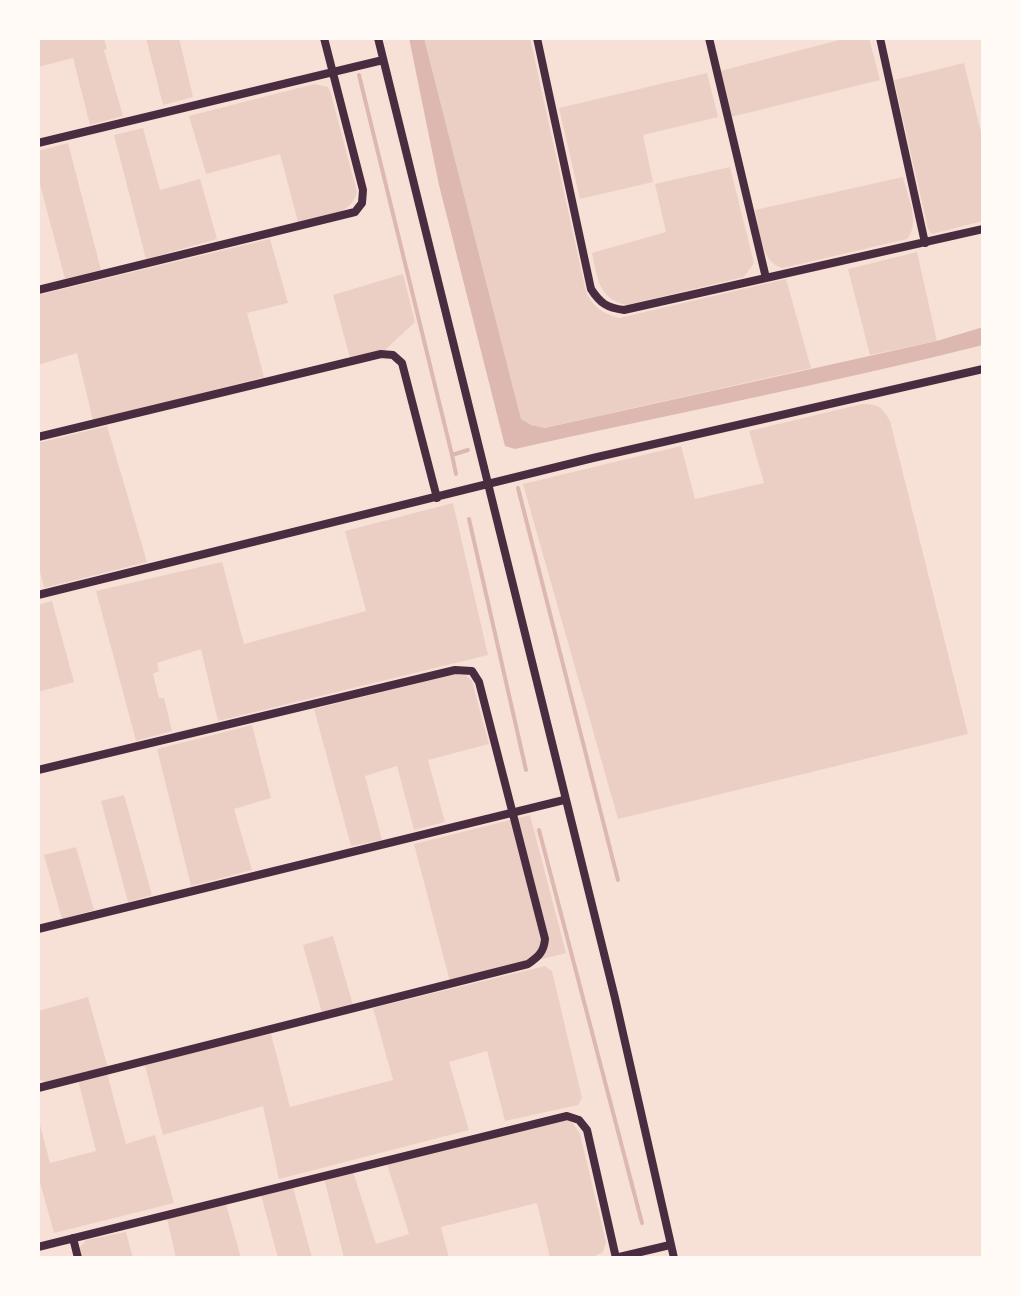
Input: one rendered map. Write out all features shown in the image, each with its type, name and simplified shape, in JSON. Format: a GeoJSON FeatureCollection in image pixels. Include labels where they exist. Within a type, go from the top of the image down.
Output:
{"type":"FeatureCollection","features":[{"type":"Feature","properties":{"kind":"street"},"geometry":{"type":"LineString","coordinates":[[38,290],[355,212],[362,203],[363,190],[324,38]]}},
{"type":"Feature","properties":{"kind":"street"},"geometry":{"type":"LineString","coordinates":[[378,38],[615,998],[674,1258]]}},
{"type":"Feature","properties":{"kind":"street"},"geometry":{"type":"LineString","coordinates":[[537,38],[591,289],[598,301],[610,308],[624,310],[983,229]]}},
{"type":"Feature","properties":{"kind":"street"},"geometry":{"type":"LineString","coordinates":[[709,38],[766,278]]}},
{"type":"Feature","properties":{"kind":"street"},"geometry":{"type":"LineString","coordinates":[[880,38],[925,243]]}},
{"type":"Feature","properties":{"kind":"street"},"geometry":{"type":"LineString","coordinates":[[38,143],[383,60]]}},
{"type":"Feature","properties":{"kind":"street"},"geometry":{"type":"LineString","coordinates":[[38,437],[381,354],[393,355],[402,363],[437,498]]}},
{"type":"Feature","properties":{"kind":"street"},"geometry":{"type":"LineString","coordinates":[[38,595],[487,484],[983,369]]}},
{"type":"Feature","properties":{"kind":"street"},"geometry":{"type":"LineString","coordinates":[[38,770],[455,670],[472,671],[479,682],[545,939],[545,948],[528,964],[38,1088]]}},
{"type":"Feature","properties":{"kind":"street"},"geometry":{"type":"LineString","coordinates":[[38,929],[564,800]]}},
{"type":"Feature","properties":{"kind":"street"},"geometry":{"type":"LineString","coordinates":[[38,1247],[567,1116],[579,1120],[587,1130],[615,1258],[670,1245]]}},
{"type":"Feature","properties":{"kind":"street"},"geometry":{"type":"LineString","coordinates":[[73,1238],[78,1258]]}},
{"type":"Feature","properties":{"kind":"shaded area"},"geometry":{"type":"Polygon","coordinates":[[[38,38],[104,38],[107,49],[104,50],[123,116],[90,125],[73,58],[38,67],[38,38]]]}},
{"type":"Feature","properties":{"kind":"shaded area"},"geometry":{"type":"Polygon","coordinates":[[[146,38],[179,38],[193,97],[163,105],[146,38]]]}},
{"type":"Feature","properties":{"kind":"shaded area"},"geometry":{"type":"Polygon","coordinates":[[[409,38],[424,38],[521,419],[531,425],[545,428],[937,341],[983,327],[983,345],[515,449],[505,446],[439,185],[409,38]]]}},
{"type":"Feature","properties":{"kind":"shaded area"},"geometry":{"type":"Polygon","coordinates":[[[424,38],[530,38],[586,292],[599,309],[619,318],[786,279],[811,368],[545,428],[521,419],[424,38]]]}},
{"type":"Feature","properties":{"kind":"shaded area"},"geometry":{"type":"Polygon","coordinates":[[[847,38],[869,38],[880,80],[731,117],[720,71],[847,38]]]}},
{"type":"Feature","properties":{"kind":"shaded area"},"geometry":{"type":"Polygon","coordinates":[[[964,63],[983,140],[983,221],[932,234],[928,229],[894,80],[964,63]]]}},
{"type":"Feature","properties":{"kind":"shaded area"},"geometry":{"type":"Polygon","coordinates":[[[707,73],[718,117],[643,135],[653,182],[580,199],[559,108],[707,73]]]}},
{"type":"Feature","properties":{"kind":"shaded area"},"geometry":{"type":"Polygon","coordinates":[[[314,84],[328,87],[331,94],[357,192],[348,207],[298,222],[280,154],[206,174],[189,116],[314,84]]]}},
{"type":"Feature","properties":{"kind":"shaded area"},"geometry":{"type":"Polygon","coordinates":[[[143,128],[160,190],[200,179],[217,239],[146,259],[114,135],[143,128]]]}},
{"type":"Feature","properties":{"kind":"shaded area"},"geometry":{"type":"Polygon","coordinates":[[[68,143],[101,270],[65,279],[38,177],[38,151],[68,143]]]}},
{"type":"Feature","properties":{"kind":"shaded area"},"geometry":{"type":"Polygon","coordinates":[[[730,167],[754,263],[744,277],[627,305],[610,298],[601,286],[592,253],[666,232],[655,184],[730,167]]]}},
{"type":"Feature","properties":{"kind":"shaded area"},"geometry":{"type":"Polygon","coordinates":[[[903,177],[913,217],[907,239],[783,268],[775,265],[765,253],[755,210],[903,177]]]}},
{"type":"Feature","properties":{"kind":"shaded area"},"geometry":{"type":"Polygon","coordinates":[[[270,239],[288,303],[247,313],[264,377],[93,421],[77,353],[38,365],[38,295],[270,239]]]}},
{"type":"Feature","properties":{"kind":"shaded area"},"geometry":{"type":"Polygon","coordinates":[[[917,252],[937,341],[870,355],[848,269],[917,252]]]}},
{"type":"Feature","properties":{"kind":"shaded area"},"geometry":{"type":"Polygon","coordinates":[[[403,274],[415,322],[385,350],[350,358],[333,295],[403,274]]]}},
{"type":"Feature","properties":{"kind":"shaded area"},"geometry":{"type":"Polygon","coordinates":[[[862,404],[879,407],[890,421],[968,734],[618,819],[523,484],[681,446],[695,499],[764,483],[749,431],[862,404]]]}},
{"type":"Feature","properties":{"kind":"shaded area"},"geometry":{"type":"Polygon","coordinates":[[[107,426],[147,562],[44,588],[38,564],[38,443],[107,426]]]}},
{"type":"Feature","properties":{"kind":"shaded area"},"geometry":{"type":"Polygon","coordinates":[[[453,503],[488,655],[218,721],[201,649],[157,663],[159,671],[153,674],[159,698],[164,698],[172,731],[136,741],[96,591],[222,562],[244,644],[366,611],[345,531],[453,503]]]}},
{"type":"Feature","properties":{"kind":"shaded area"},"geometry":{"type":"Polygon","coordinates":[[[52,601],[74,682],[38,692],[38,605],[52,601]]]}},
{"type":"Feature","properties":{"kind":"shaded area"},"geometry":{"type":"Polygon","coordinates":[[[456,674],[466,675],[472,681],[489,744],[428,760],[445,822],[414,830],[397,766],[365,776],[382,840],[351,846],[314,709],[456,674]]]}},
{"type":"Feature","properties":{"kind":"shaded area"},"geometry":{"type":"Polygon","coordinates":[[[252,725],[271,798],[234,809],[252,870],[191,886],[157,749],[252,725]]]}},
{"type":"Feature","properties":{"kind":"shaded area"},"geometry":{"type":"Polygon","coordinates":[[[124,795],[152,895],[128,902],[101,801],[124,795]]]}},
{"type":"Feature","properties":{"kind":"shaded area"},"geometry":{"type":"Polygon","coordinates":[[[530,815],[566,953],[450,982],[414,844],[530,815]]]}},
{"type":"Feature","properties":{"kind":"shaded area"},"geometry":{"type":"Polygon","coordinates":[[[76,847],[94,910],[62,919],[44,855],[76,847]]]}},
{"type":"Feature","properties":{"kind":"shaded area"},"geometry":{"type":"Polygon","coordinates":[[[333,936],[353,1005],[322,1013],[303,945],[333,936]]]}},
{"type":"Feature","properties":{"kind":"shaded area"},"geometry":{"type":"Polygon","coordinates":[[[545,966],[552,971],[582,1098],[578,1105],[505,1121],[487,1051],[449,1062],[469,1130],[279,1179],[263,1106],[163,1135],[144,1062],[271,1034],[290,1107],[393,1080],[373,1008],[545,966]]]}},
{"type":"Feature","properties":{"kind":"shaded area"},"geometry":{"type":"Polygon","coordinates":[[[88,997],[108,1068],[47,1083],[38,1079],[38,1011],[88,997]]]}},
{"type":"Feature","properties":{"kind":"shaded area"},"geometry":{"type":"Polygon","coordinates":[[[107,1073],[126,1144],[155,1135],[174,1203],[54,1233],[38,1175],[38,1117],[50,1163],[96,1151],[78,1080],[107,1073]]]}},
{"type":"Feature","properties":{"kind":"shaded area"},"geometry":{"type":"Polygon","coordinates":[[[563,1118],[572,1122],[580,1134],[606,1242],[603,1252],[591,1258],[550,1258],[537,1203],[441,1227],[449,1258],[344,1258],[324,1178],[353,1171],[376,1244],[409,1234],[387,1164],[563,1118]]]}},
{"type":"Feature","properties":{"kind":"shaded area"},"geometry":{"type":"Polygon","coordinates":[[[293,1187],[312,1258],[278,1258],[261,1195],[293,1187]]]}},
{"type":"Feature","properties":{"kind":"shaded area"},"geometry":{"type":"Polygon","coordinates":[[[226,1204],[241,1258],[176,1258],[167,1219],[226,1204]]]}},
{"type":"Feature","properties":{"kind":"shaded area"},"geometry":{"type":"Polygon","coordinates":[[[126,1232],[133,1258],[79,1258],[77,1251],[86,1240],[126,1232]]]}},
{"type":"Feature","properties":{"kind":"waterway"},"geometry":{"type":"LineString","coordinates":[[359,75],[452,455],[468,450]]}},
{"type":"Feature","properties":{"kind":"waterway"},"geometry":{"type":"LineString","coordinates":[[452,455],[456,474]]}},
{"type":"Feature","properties":{"kind":"waterway"},"geometry":{"type":"LineString","coordinates":[[518,488],[618,880]]}},
{"type":"Feature","properties":{"kind":"waterway"},"geometry":{"type":"LineString","coordinates":[[469,519],[526,770]]}},
{"type":"Feature","properties":{"kind":"waterway"},"geometry":{"type":"LineString","coordinates":[[539,830],[642,1223]]}}]}
